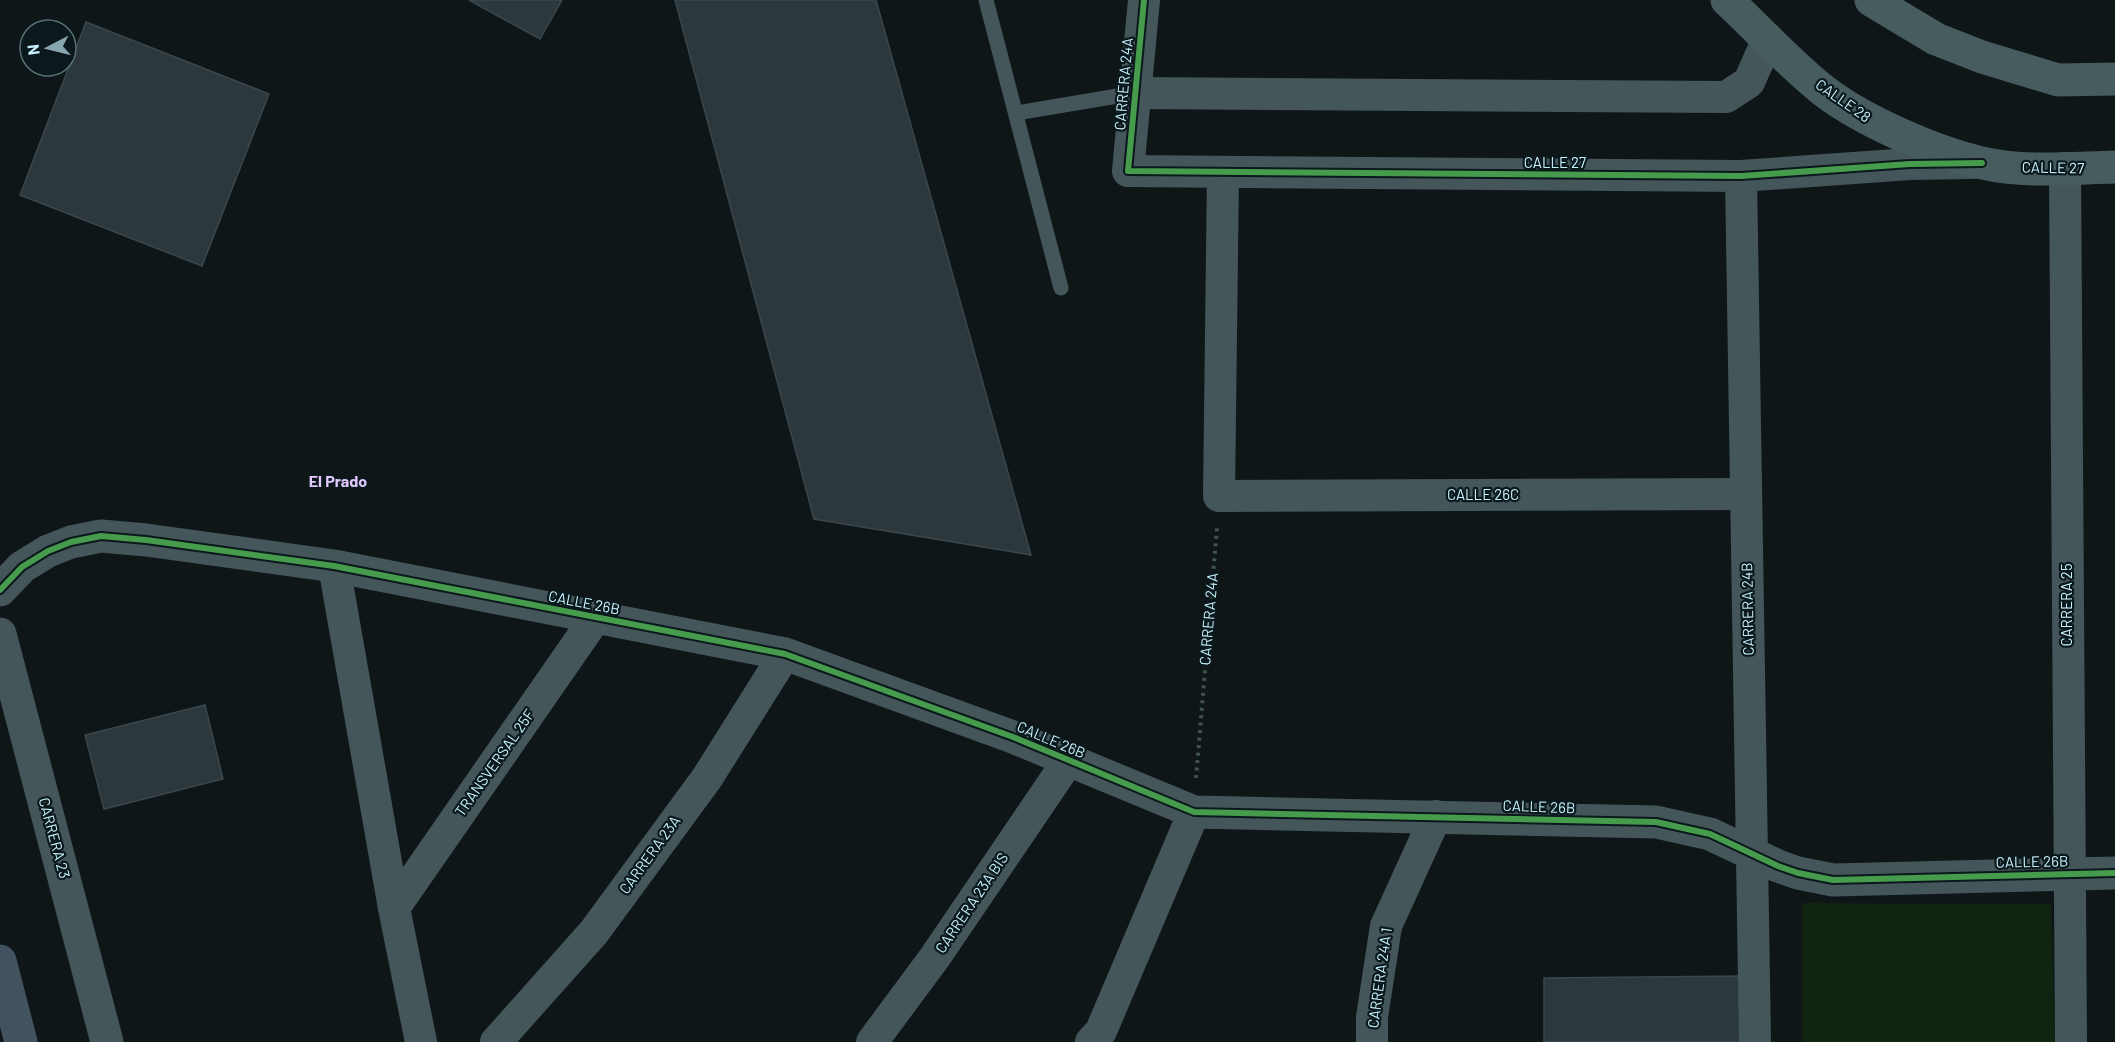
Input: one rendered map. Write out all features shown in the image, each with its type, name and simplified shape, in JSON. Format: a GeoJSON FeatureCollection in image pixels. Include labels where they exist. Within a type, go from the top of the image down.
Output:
{"type":"FeatureCollection","features":[{"type":"Feature","properties":{"kind":"main road","name":"CALLE 28"},"geometry":{"type":"LineString","coordinates":[[1727,0],[1825,91],[1875,123],[1939,149],[1982,163]]}},
{"type":"Feature","properties":{"kind":"main road"},"geometry":{"type":"LineString","coordinates":[[1871,0],[1936,39],[1982,57],[2058,80],[2115,79]]}},
{"type":"Feature","properties":{"kind":"main road","name":"CALLE 27"},"geometry":{"type":"LineString","coordinates":[[1982,163],[2023,168],[2115,167]]}},
{"type":"Feature","properties":{"kind":"main road"},"geometry":{"type":"LineString","coordinates":[[0,961],[21,1042]]}},
{"type":"Feature","properties":{"kind":"street","name":"CARRERA 24A"},"geometry":{"type":"LineString","coordinates":[[1128,171],[1144,0]]}},
{"type":"Feature","properties":{"kind":"street"},"geometry":{"type":"LineString","coordinates":[[1135,93],[1726,97],[1749,82],[1768,39]]}},
{"type":"Feature","properties":{"kind":"street","name":"CALLE 27"},"geometry":{"type":"LineString","coordinates":[[1128,171],[1741,176],[1910,164],[1982,163]]}},
{"type":"Feature","properties":{"kind":"street","name":"CARRERA 25"},"geometry":{"type":"LineString","coordinates":[[2065,168],[2071,1042]]}},
{"type":"Feature","properties":{"kind":"street"},"geometry":{"type":"LineString","coordinates":[[1219,496],[1223,172]]}},
{"type":"Feature","properties":{"kind":"street","name":"CARRERA 24B"},"geometry":{"type":"LineString","coordinates":[[1741,176],[1755,1042]]}},
{"type":"Feature","properties":{"kind":"street","name":"CALLE 26C"},"geometry":{"type":"LineString","coordinates":[[1219,496],[1746,494]]}},
{"type":"Feature","properties":{"kind":"street","name":"CALLE 26B"},"geometry":{"type":"LineString","coordinates":[[0,590],[22,567],[48,551],[71,542],[101,536],[146,540],[334,566],[785,654],[1013,736],[1194,812],[1656,822],[1710,834],[1752,855],[1798,873],[1833,879],[2115,873]]}},
{"type":"Feature","properties":{"kind":"street"},"geometry":{"type":"LineString","coordinates":[[334,566],[394,908],[421,1042]]}},
{"type":"Feature","properties":{"kind":"street","name":"TRANSVERSAL 25F"},"geometry":{"type":"LineString","coordinates":[[394,908],[596,617]]}},
{"type":"Feature","properties":{"kind":"street","name":"CARRERA 23"},"geometry":{"type":"LineString","coordinates":[[0,634],[108,1042]]}},
{"type":"Feature","properties":{"kind":"street","name":"CARRERA 23A"},"geometry":{"type":"LineString","coordinates":[[496,1042],[594,932],[706,778],[785,654]]}},
{"type":"Feature","properties":{"kind":"street","name":"CARRERA 23A BIS"},"geometry":{"type":"LineString","coordinates":[[872,1042],[935,957],[1068,761]]}},
{"type":"Feature","properties":{"kind":"street"},"geometry":{"type":"LineString","coordinates":[[1091,1042],[1101,1031],[1194,812]]}},
{"type":"Feature","properties":{"kind":"street","name":"CARRERA 24A 1"},"geometry":{"type":"LineString","coordinates":[[1372,1042],[1372,1017],[1386,926],[1436,816]]}},
{"type":"Feature","properties":{"kind":"lane"},"geometry":{"type":"LineString","coordinates":[[986,0],[1061,288]]}},
{"type":"Feature","properties":{"kind":"lane"},"geometry":{"type":"LineString","coordinates":[[1016,113],[1135,93]]}},
{"type":"Feature","properties":{"kind":"green space"},"geometry":{"type":"Polygon","coordinates":[[[1802,903],[2051,904],[2055,1042],[1802,1042],[1802,903]]]}},
{"type":"Feature","properties":{"kind":"building"},"geometry":{"type":"Polygon","coordinates":[[[469,0],[562,0],[540,39],[469,0]]]}},
{"type":"Feature","properties":{"kind":"building"},"geometry":{"type":"Polygon","coordinates":[[[675,0],[876,0],[1031,555],[814,519],[675,0]]]}},
{"type":"Feature","properties":{"kind":"building"},"geometry":{"type":"Polygon","coordinates":[[[86,22],[269,94],[202,266],[20,195],[65,78],[78,78],[78,43],[86,22]]]}},
{"type":"Feature","properties":{"kind":"building"},"geometry":{"type":"Polygon","coordinates":[[[205,705],[223,779],[104,809],[85,735],[205,705]]]}},
{"type":"Feature","properties":{"kind":"building"},"geometry":{"type":"Polygon","coordinates":[[[1743,976],[1744,1042],[1544,1042],[1544,978],[1743,976]]]}},
{"type":"Feature","properties":{"kind":"cycle path"},"geometry":{"type":"LineString","coordinates":[[1144,0],[1128,171],[1741,176],[1910,164],[1982,163]]}},
{"type":"Feature","properties":{"kind":"cycle path"},"geometry":{"type":"LineString","coordinates":[[0,590],[22,567],[48,551],[71,542],[101,536],[146,540],[334,566],[785,654],[1013,737],[1194,812],[1656,822],[1710,834],[1778,866],[1798,873],[1833,880],[2115,873]]}},
{"type":"Feature","properties":{"kind":"district","name":"El Prado"},"geometry":{"type":"Point","coordinates":[338,481]}}]}
